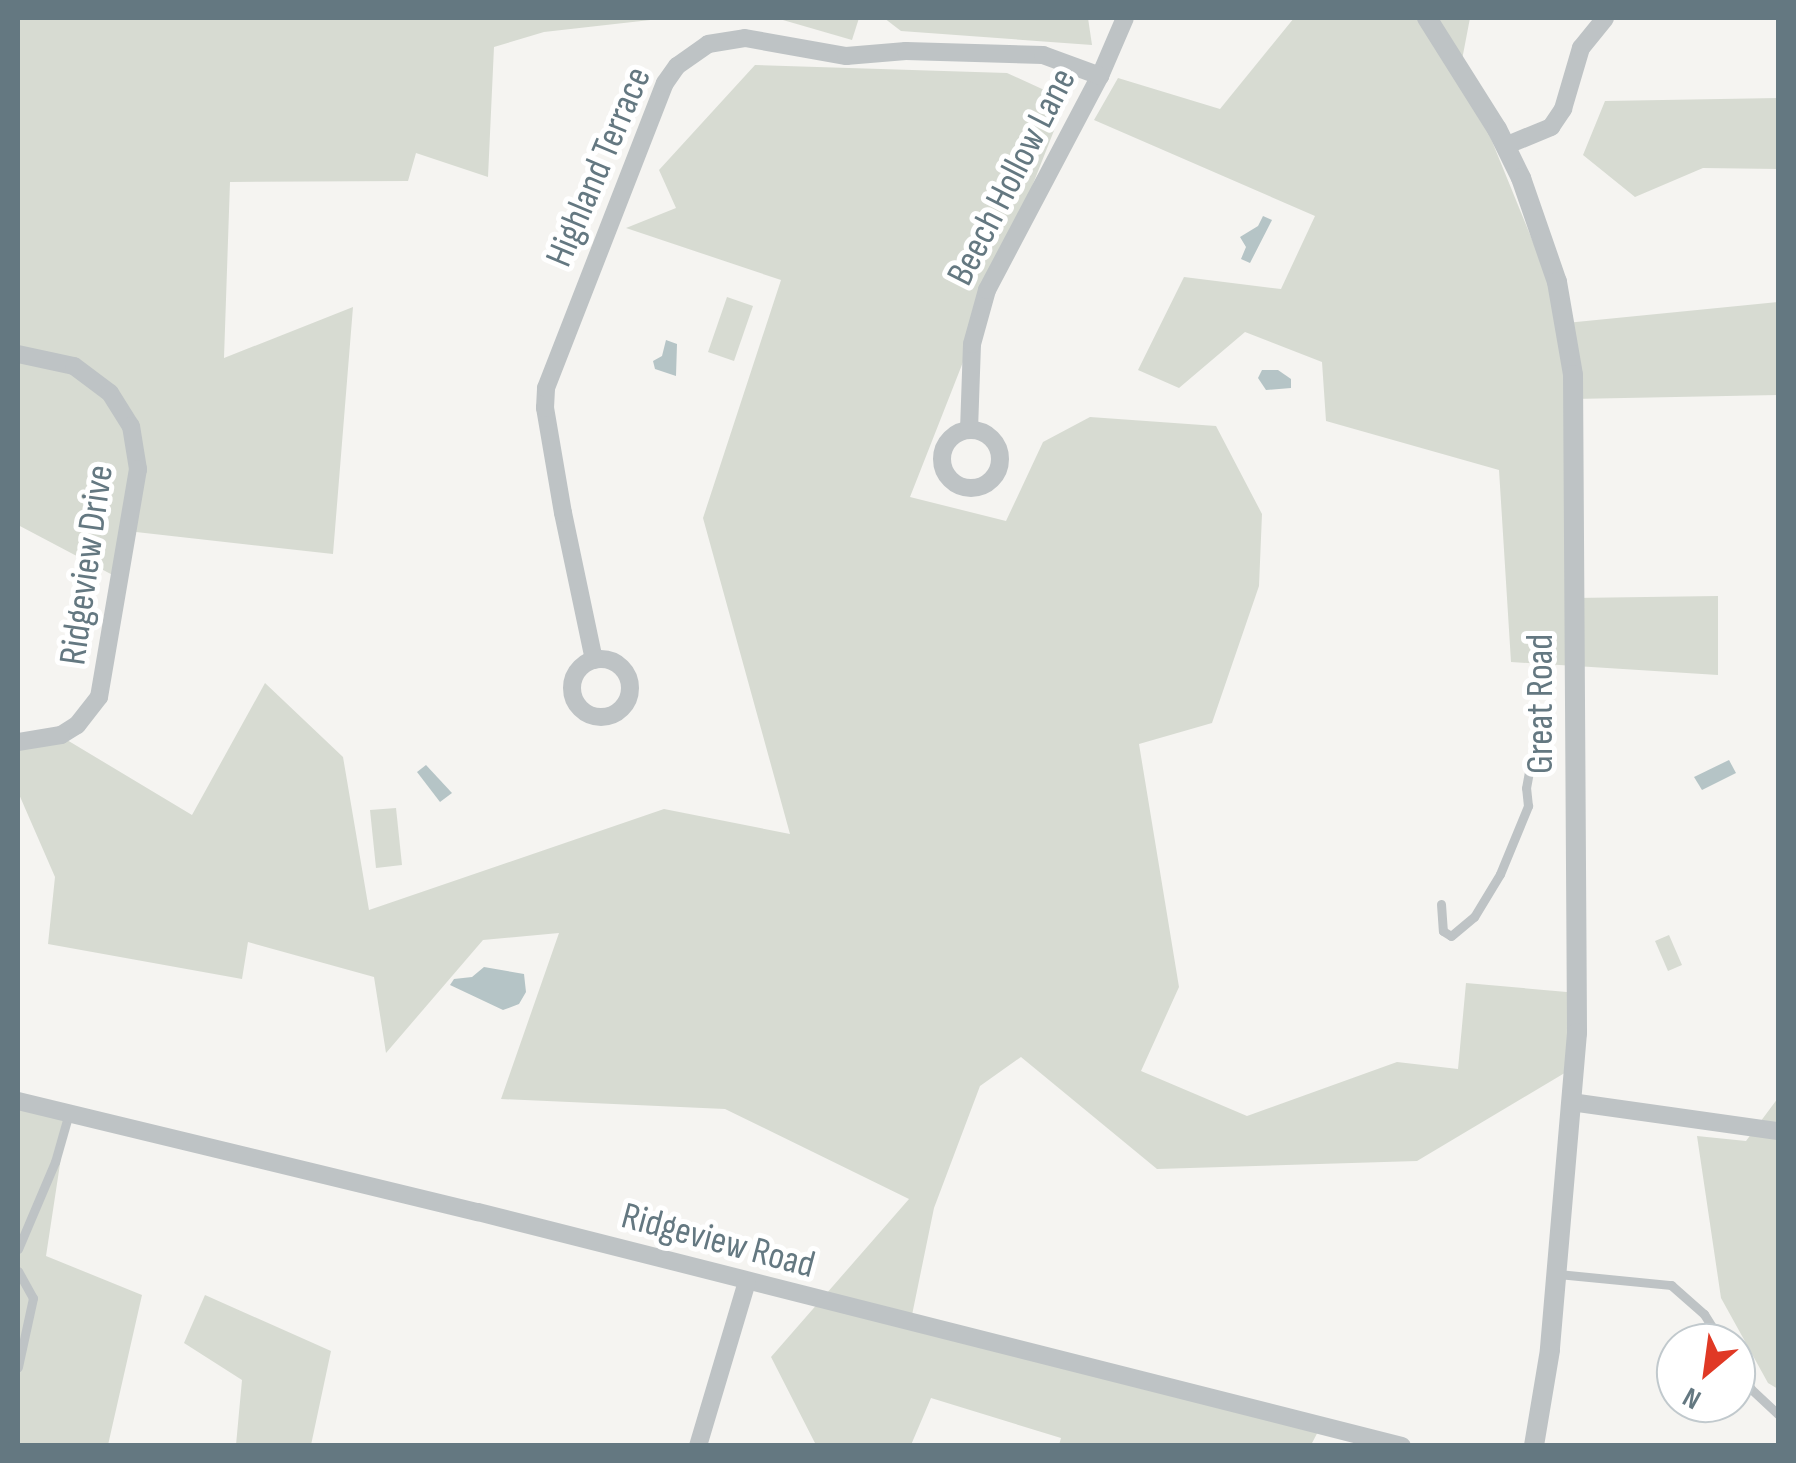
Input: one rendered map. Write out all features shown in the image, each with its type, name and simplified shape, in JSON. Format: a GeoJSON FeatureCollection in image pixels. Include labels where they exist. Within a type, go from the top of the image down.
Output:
{"type":"FeatureCollection","features":[{"type":"Feature","properties":{"kind":"street","name":"Beech Hollow Lane"},"geometry":{"type":"LineString","coordinates":[[969,430],[972,344],[986,290],[1100,76],[1125,18]]}},
{"type":"Feature","properties":{"kind":"street","name":"Great Road"},"geometry":{"type":"LineString","coordinates":[[1427,18],[1505,146],[1541,229],[1557,282],[1573,375],[1577,1033],[1550,1350],[1534,1446]]}},
{"type":"Feature","properties":{"kind":"street"},"geometry":{"type":"LineString","coordinates":[[1505,146],[1551,126],[1564,109],[1581,48],[1605,18]]}},
{"type":"Feature","properties":{"kind":"street","name":"Highland Terrace"},"geometry":{"type":"LineString","coordinates":[[594,660],[563,513],[545,408],[546,388],[664,83],[676,66],[708,44],[745,38],[846,56],[906,51],[1043,55],[1100,76]]}},
{"type":"Feature","properties":{"kind":"street","name":"Ridgeview Drive"},"geometry":{"type":"LineString","coordinates":[[18,354],[74,366],[110,392],[131,426],[138,469],[98,697],[77,725],[61,734],[18,742]]}},
{"type":"Feature","properties":{"kind":"street","name":"Ridgeview Road"},"geometry":{"type":"LineString","coordinates":[[18,1101],[478,1212],[1402,1446]]}},
{"type":"Feature","properties":{"kind":"street"},"geometry":{"type":"LineString","coordinates":[[1571,1102],[1778,1130]]}},
{"type":"Feature","properties":{"kind":"street"},"geometry":{"type":"LineString","coordinates":[[698,1446],[746,1282]]}},
{"type":"Feature","properties":{"kind":"lane"},"geometry":{"type":"LineString","coordinates":[[1442,904],[1442,931],[1451,936],[1474,917],[1500,874],[1528,806],[1526,788],[1540,712]]}},
{"type":"Feature","properties":{"kind":"lane"},"geometry":{"type":"LineString","coordinates":[[18,1249],[69,1114]]}},
{"type":"Feature","properties":{"kind":"lane"},"geometry":{"type":"LineString","coordinates":[[18,1271],[33,1298],[18,1367]]}},
{"type":"Feature","properties":{"kind":"lane"},"geometry":{"type":"LineString","coordinates":[[1555,1274],[1671,1285],[1710,1323]]}},
{"type":"Feature","properties":{"kind":"lane"},"geometry":{"type":"LineString","coordinates":[[1756,1394],[1778,1414]]}},
{"type":"Feature","properties":{"kind":"shaded area"},"geometry":{"type":"Polygon","coordinates":[[[18,18],[668,18],[544,32],[494,47],[488,177],[416,153],[408,181],[230,182],[224,358],[353,307],[333,554],[136,532],[124,581],[18,525],[18,18]]]}},
{"type":"Feature","properties":{"kind":"shaded area"},"geometry":{"type":"Polygon","coordinates":[[[776,18],[859,18],[852,40],[776,18]]]}},
{"type":"Feature","properties":{"kind":"shaded area"},"geometry":{"type":"Polygon","coordinates":[[[884,18],[1088,18],[1092,45],[901,31],[884,18]]]}},
{"type":"Feature","properties":{"kind":"shaded area"},"geometry":{"type":"Polygon","coordinates":[[[1294,18],[1470,18],[1461,65],[1566,323],[1778,302],[1778,395],[1573,399],[1574,598],[1718,596],[1718,675],[1511,662],[1499,470],[1326,421],[1322,362],[1245,332],[1179,388],[1138,370],[1184,277],[1281,289],[1315,216],[1094,120],[1118,78],[1220,109],[1294,18]]]}},
{"type":"Feature","properties":{"kind":"shaded area"},"geometry":{"type":"Polygon","coordinates":[[[755,65],[1007,73],[1066,100],[910,497],[1006,521],[1043,442],[1090,417],[1216,426],[1262,514],[1259,586],[1212,723],[1139,744],[1179,987],[1141,1071],[1247,1116],[1397,1062],[1458,1069],[1466,983],[1578,993],[1568,1071],[1417,1161],[1157,1169],[1021,1057],[980,1086],[934,1208],[912,1315],[1323,1422],[1311,1445],[1059,1445],[1061,1438],[931,1398],[911,1445],[816,1445],[771,1357],[909,1199],[725,1109],[501,1099],[559,933],[483,940],[386,1053],[374,977],[248,942],[242,979],[48,944],[55,877],[18,792],[18,738],[52,731],[192,815],[265,683],[343,757],[369,910],[664,809],[790,834],[703,518],[781,280],[626,228],[676,208],[659,170],[755,65]]]}},
{"type":"Feature","properties":{"kind":"shaded area"},"geometry":{"type":"Polygon","coordinates":[[[1778,98],[1778,169],[1703,168],[1635,197],[1583,155],[1605,101],[1778,98]]]}},
{"type":"Feature","properties":{"kind":"shaded area"},"geometry":{"type":"Polygon","coordinates":[[[1263,216],[1272,220],[1250,263],[1241,259],[1246,247],[1240,237],[1258,226],[1263,216]]]}},
{"type":"Feature","properties":{"kind":"shaded area"},"geometry":{"type":"Polygon","coordinates":[[[727,297],[753,306],[734,361],[708,352],[727,297]]]}},
{"type":"Feature","properties":{"kind":"shaded area"},"geometry":{"type":"Polygon","coordinates":[[[666,340],[677,344],[676,376],[655,369],[653,361],[662,356],[666,340]]]}},
{"type":"Feature","properties":{"kind":"shaded area"},"geometry":{"type":"Polygon","coordinates":[[[1262,370],[1278,370],[1291,379],[1291,388],[1266,390],[1258,378],[1262,370]]]}},
{"type":"Feature","properties":{"kind":"shaded area"},"geometry":{"type":"Polygon","coordinates":[[[1729,760],[1736,773],[1702,790],[1694,777],[1729,760]]]}},
{"type":"Feature","properties":{"kind":"shaded area"},"geometry":{"type":"Polygon","coordinates":[[[426,765],[452,793],[440,802],[417,772],[426,765]]]}},
{"type":"Feature","properties":{"kind":"shaded area"},"geometry":{"type":"Polygon","coordinates":[[[396,808],[402,865],[376,868],[370,810],[396,808]]]}},
{"type":"Feature","properties":{"kind":"shaded area"},"geometry":{"type":"Polygon","coordinates":[[[1669,935],[1682,965],[1668,971],[1655,941],[1669,935]]]}},
{"type":"Feature","properties":{"kind":"shaded area"},"geometry":{"type":"Polygon","coordinates":[[[484,967],[524,974],[526,992],[519,1004],[503,1010],[450,985],[454,979],[472,977],[484,967]]]}},
{"type":"Feature","properties":{"kind":"shaded area"},"geometry":{"type":"Polygon","coordinates":[[[1778,1098],[1778,1389],[1768,1383],[1756,1361],[1756,1323],[1735,1323],[1721,1298],[1697,1136],[1746,1141],[1778,1098]]]}},
{"type":"Feature","properties":{"kind":"shaded area"},"geometry":{"type":"Polygon","coordinates":[[[18,1104],[67,1118],[46,1256],[142,1295],[108,1445],[18,1445],[18,1104]]]}},
{"type":"Feature","properties":{"kind":"shaded area"},"geometry":{"type":"Polygon","coordinates":[[[205,1295],[331,1351],[311,1445],[236,1445],[242,1380],[184,1343],[205,1295]]]}}]}
